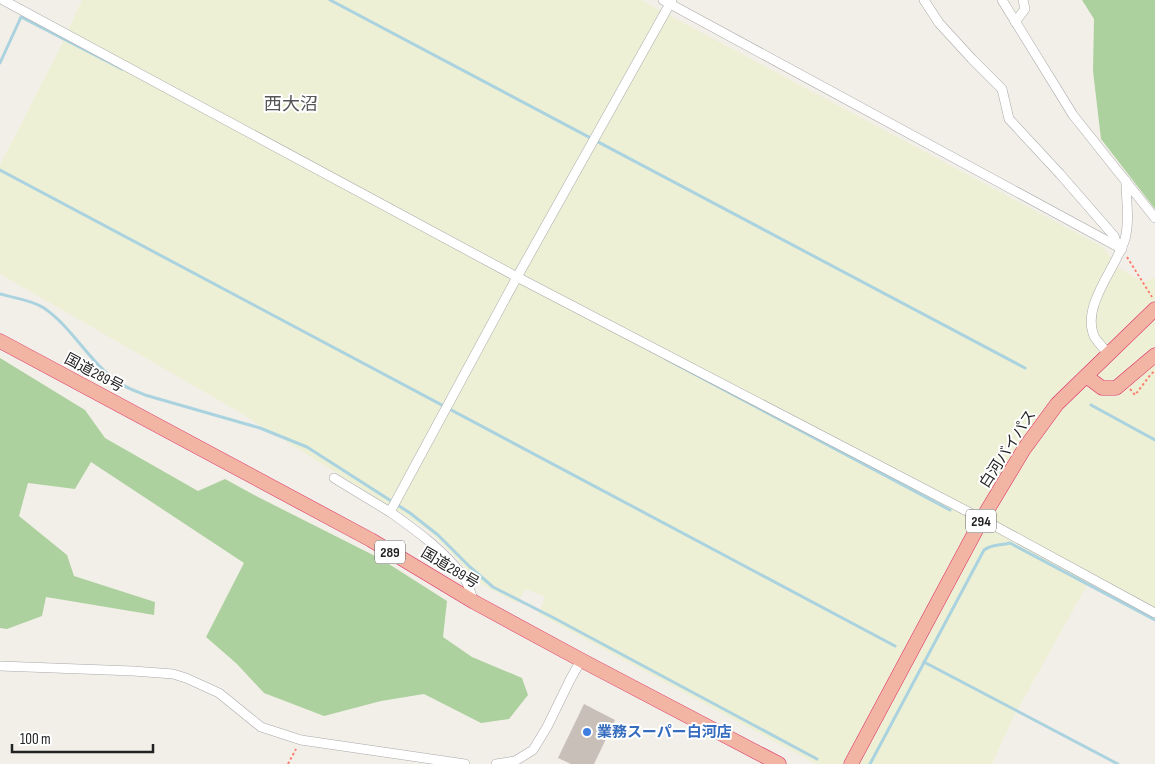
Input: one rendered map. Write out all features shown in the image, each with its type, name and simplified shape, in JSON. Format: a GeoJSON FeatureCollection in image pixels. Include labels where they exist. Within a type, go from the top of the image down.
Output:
{"type":"FeatureCollection","features":[{"type":"Feature","properties":{"kind":"highway","name":"白河バイパス"},"geometry":{"type":"LineString","coordinates":[[851,764],[982,520],[1024,449],[1057,404],[1108,354],[1154,303]]}},
{"type":"Feature","properties":{"kind":"highway","name":"国道289号"},"geometry":{"type":"LineString","coordinates":[[0,341],[371,540],[474,602],[779,764]]}},
{"type":"Feature","properties":{"kind":"highway"},"geometry":{"type":"LineString","coordinates":[[1086,376],[1102,388],[1116,388],[1155,355]]}},
{"type":"Feature","properties":{"kind":"street"},"geometry":{"type":"LineString","coordinates":[[2,0],[517,277],[982,520],[1155,613]]}},
{"type":"Feature","properties":{"kind":"street"},"geometry":{"type":"LineString","coordinates":[[924,0],[939,23],[1002,88],[1009,119],[1114,236],[1120,248]]}},
{"type":"Feature","properties":{"kind":"street"},"geometry":{"type":"LineString","coordinates":[[1002,0],[1073,115],[1155,218]]}},
{"type":"Feature","properties":{"kind":"street"},"geometry":{"type":"LineString","coordinates":[[1015,22],[1025,9],[1023,0]]}},
{"type":"Feature","properties":{"kind":"street"},"geometry":{"type":"LineString","coordinates":[[390,512],[668,1],[1120,248]]}},
{"type":"Feature","properties":{"kind":"street"},"geometry":{"type":"LineString","coordinates":[[1108,354],[1095,337],[1092,326],[1092,314],[1127,230],[1126,181]]}},
{"type":"Feature","properties":{"kind":"street"},"geometry":{"type":"LineString","coordinates":[[334,478],[390,512],[427,538],[464,578],[474,602]]}},
{"type":"Feature","properties":{"kind":"street"},"geometry":{"type":"LineString","coordinates":[[496,764],[515,761],[533,750],[547,727],[581,660]]}},
{"type":"Feature","properties":{"kind":"street"},"geometry":{"type":"LineString","coordinates":[[0,666],[173,674],[219,693],[261,727],[301,740],[465,764]]}},
{"type":"Feature","properties":{"kind":"path"},"geometry":{"type":"LineString","coordinates":[[1120,248],[1154,303]]}},
{"type":"Feature","properties":{"kind":"path"},"geometry":{"type":"LineString","coordinates":[[288,764],[301,740]]}},
{"type":"Feature","properties":{"kind":"green space"},"geometry":{"type":"Polygon","coordinates":[[[82,0],[641,0],[1103,247],[1119,268],[1144,282],[1155,277],[1155,609],[1092,576],[1014,716],[992,764],[816,764],[539,614],[545,597],[526,589],[517,603],[481,584],[471,576],[458,559],[428,530],[234,409],[0,274],[0,165],[61,46],[82,0]]]}},
{"type":"Feature","properties":{"kind":"green space"},"geometry":{"type":"Polygon","coordinates":[[[1082,0],[1155,0],[1155,209],[1101,139],[1093,71],[1094,19],[1082,0]]]}},
{"type":"Feature","properties":{"kind":"green space"},"geometry":{"type":"Polygon","coordinates":[[[0,358],[85,410],[105,438],[198,491],[225,479],[381,559],[447,601],[443,637],[472,657],[522,678],[528,695],[509,719],[481,723],[424,694],[381,701],[324,716],[264,693],[237,664],[206,637],[244,563],[91,462],[75,489],[28,483],[19,516],[67,555],[74,576],[155,602],[154,615],[46,597],[42,616],[7,629],[0,628],[0,358]]]}},
{"type":"Feature","properties":{"kind":"building"},"geometry":{"type":"Polygon","coordinates":[[[584,704],[615,720],[594,764],[571,764],[558,758],[584,704]]]}},
{"type":"Feature","properties":{"kind":"waterway"},"geometry":{"type":"LineString","coordinates":[[330,0],[1025,368]]}},
{"type":"Feature","properties":{"kind":"waterway"},"geometry":{"type":"LineString","coordinates":[[0,63],[21,17],[122,69]]}},
{"type":"Feature","properties":{"kind":"waterway"},"geometry":{"type":"LineString","coordinates":[[0,170],[895,646]]}},
{"type":"Feature","properties":{"kind":"waterway"},"geometry":{"type":"LineString","coordinates":[[0,294],[28,301],[44,308],[64,325],[98,365],[128,388],[145,395],[260,428],[307,447],[410,513],[438,535],[493,587],[817,759]]}},
{"type":"Feature","properties":{"kind":"waterway"},"geometry":{"type":"LineString","coordinates":[[666,359],[950,510]]}},
{"type":"Feature","properties":{"kind":"waterway"},"geometry":{"type":"LineString","coordinates":[[1091,405],[1155,440]]}},
{"type":"Feature","properties":{"kind":"waterway"},"geometry":{"type":"LineString","coordinates":[[870,764],[984,550],[987,548],[1010,543],[1155,620]]}},
{"type":"Feature","properties":{"kind":"waterway"},"geometry":{"type":"LineString","coordinates":[[924,662],[1118,764]]}},
{"type":"Feature","properties":{"kind":"place","name":"業務スーパー白河店"},"geometry":{"type":"Point","coordinates":[587,732]}},
{"type":"Feature","properties":{"kind":"district","name":"西大沼"},"geometry":{"type":"Point","coordinates":[291,104]}}]}
